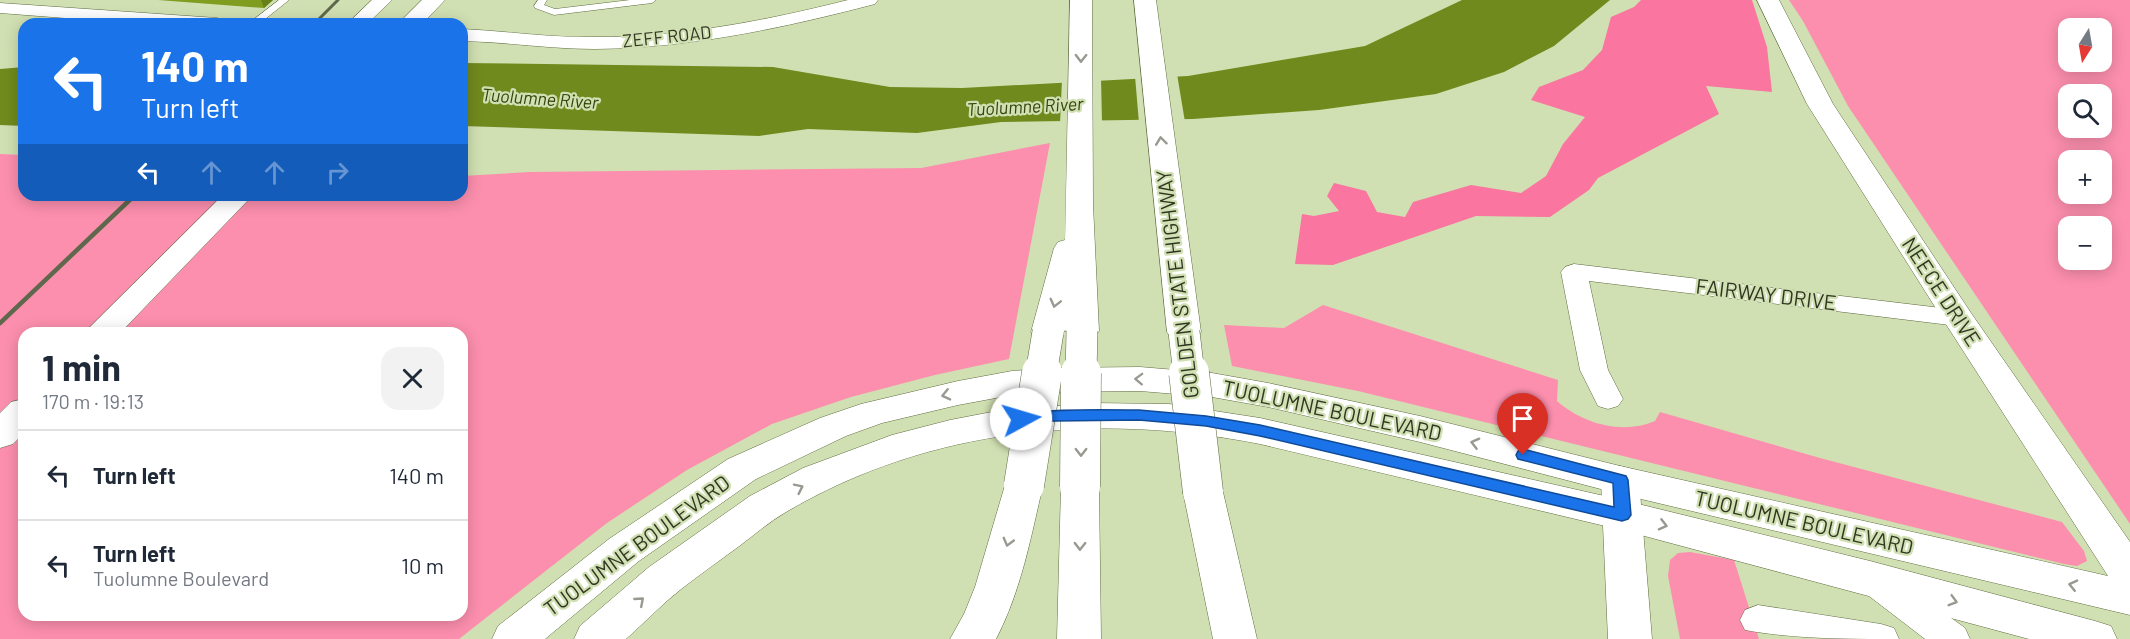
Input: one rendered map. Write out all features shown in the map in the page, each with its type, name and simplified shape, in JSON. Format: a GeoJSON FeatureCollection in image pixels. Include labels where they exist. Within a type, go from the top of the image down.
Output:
{"type":"FeatureCollection","features":[{"type":"Feature","properties":{"kind":"main road"},"geometry":{"type":"LineString","coordinates":[[415,18],[434,0]]}},
{"type":"Feature","properties":{"kind":"main road"},"geometry":{"type":"LineString","coordinates":[[972,639],[979,630],[999,575],[1065,331],[1079,205],[1081,0]]}},
{"type":"Feature","properties":{"kind":"main road","name":"GOLDEN STATE HIGHWAY"},"geometry":{"type":"LineString","coordinates":[[1145,0],[1219,639]]}},
{"type":"Feature","properties":{"kind":"main road","name":"NEECE DRIVE"},"geometry":{"type":"LineString","coordinates":[[1768,0],[1820,104],[1958,318],[2130,574]]}},
{"type":"Feature","properties":{"kind":"main road"},"geometry":{"type":"LineString","coordinates":[[108,327],[233,201]]}},
{"type":"Feature","properties":{"kind":"main road"},"geometry":{"type":"LineString","coordinates":[[1065,331],[1080,487],[1078,639]]}},
{"type":"Feature","properties":{"kind":"main road","name":"TUOLUMNE BOULEVARD"},"geometry":{"type":"LineString","coordinates":[[514,639],[624,550],[742,469],[833,427],[874,413],[957,393],[1012,383],[1140,379],[1212,385],[1269,395],[1420,429],[1870,578],[2095,639]]}},
{"type":"Feature","properties":{"kind":"main road","name":"TUOLUMNE BOULEVARD"},"geometry":{"type":"LineString","coordinates":[[600,637],[664,580],[774,500],[856,461],[891,448],[972,428],[1021,419],[1055,416],[1139,415],[1206,421],[1260,430],[1621,497],[2130,598]]}},
{"type":"Feature","properties":{"kind":"main road"},"geometry":{"type":"LineString","coordinates":[[0,435],[18,417]]}},
{"type":"Feature","properties":{"kind":"main road"},"geometry":{"type":"LineString","coordinates":[[1203,492],[1235,639]]}},
{"type":"Feature","properties":{"kind":"main road"},"geometry":{"type":"LineString","coordinates":[[1621,497],[1630,639]]}},
{"type":"Feature","properties":{"kind":"street"},"geometry":{"type":"LineString","coordinates":[[364,18],[383,0]]}},
{"type":"Feature","properties":{"kind":"street","name":"ZEFF ROAD"},"geometry":{"type":"LineString","coordinates":[[468,35],[562,43],[631,41],[750,27],[869,0]]}},
{"type":"Feature","properties":{"kind":"street"},"geometry":{"type":"LineString","coordinates":[[0,8],[136,18]]}},
{"type":"Feature","properties":{"kind":"street","name":"FAIRWAY DRIVE"},"geometry":{"type":"LineString","coordinates":[[1608,399],[1594,370],[1574,272],[1958,318]]}},
{"type":"Feature","properties":{"kind":"street"},"geometry":{"type":"LineString","coordinates":[[1870,578],[1952,639]]}},
{"type":"Feature","properties":{"kind":"street"},"geometry":{"type":"LineString","coordinates":[[1758,620],[1881,639]]}},
{"type":"Feature","properties":{"kind":"lane"},"geometry":{"type":"LineString","coordinates":[[261,18],[285,0]]}},
{"type":"Feature","properties":{"kind":"lane"},"geometry":{"type":"LineString","coordinates":[[543,0],[537,6],[554,12],[652,0]]}},
{"type":"Feature","properties":{"kind":"shaded area"},"geometry":{"type":"Polygon","coordinates":[[[1641,0],[1752,0],[1767,47],[1772,92],[1706,86],[1719,114],[1598,178],[1589,190],[1550,217],[1476,216],[1333,265],[1295,264],[1302,214],[1314,216],[1339,211],[1327,196],[1334,183],[1366,191],[1377,212],[1405,217],[1413,202],[1471,185],[1521,193],[1546,176],[1563,144],[1585,117],[1531,100],[1539,87],[1583,70],[1602,50],[1611,17],[1634,7],[1641,0]]]}},
{"type":"Feature","properties":{"kind":"shaded area"},"geometry":{"type":"Polygon","coordinates":[[[1789,0],[2130,0],[2130,524],[1848,106],[1803,21],[1789,0]]]}},
{"type":"Feature","properties":{"kind":"shaded area"},"geometry":{"type":"Polygon","coordinates":[[[1050,143],[1009,359],[851,397],[772,424],[687,470],[607,523],[459,639],[0,639],[0,154],[18,155],[18,201],[468,201],[468,176],[529,172],[921,168],[1050,143]]]}},
{"type":"Feature","properties":{"kind":"shaded area"},"geometry":{"type":"Polygon","coordinates":[[[1323,305],[1558,380],[1557,401],[1579,416],[1604,425],[1630,427],[1643,425],[1655,421],[1660,412],[1820,458],[2062,522],[2084,551],[2087,561],[2077,566],[2064,564],[1358,391],[1232,366],[1224,325],[1284,328],[1323,305]]]}},
{"type":"Feature","properties":{"kind":"shaded area"},"geometry":{"type":"Polygon","coordinates":[[[1690,552],[1734,560],[1759,639],[1680,639],[1668,576],[1670,560],[1678,553],[1690,552]]]}},
{"type":"Feature","properties":{"kind":"water","name":"Tuolumne River"},"geometry":{"type":"Polygon","coordinates":[[[1462,0],[1610,0],[1554,46],[1504,72],[1436,94],[1319,110],[1193,119],[1001,122],[917,133],[808,129],[759,136],[468,126],[468,63],[773,67],[890,87],[962,88],[1188,76],[1365,46],[1462,0]]]}},
{"type":"Feature","properties":{"kind":"water"},"geometry":{"type":"Polygon","coordinates":[[[18,68],[18,126],[0,125],[0,69],[18,68]]]}},
{"type":"Feature","properties":{"kind":"pier"},"geometry":{"type":"Polygon","coordinates":[[[1177,74],[1185,122],[1139,123],[1135,76],[1177,74]]]}},
{"type":"Feature","properties":{"kind":"pier"},"geometry":{"type":"Polygon","coordinates":[[[1101,78],[1102,123],[1060,124],[1062,80],[1101,78]]]}},
{"type":"Feature","properties":{"kind":"railway"},"geometry":{"type":"LineString","coordinates":[[320,18],[338,0]]}},
{"type":"Feature","properties":{"kind":"railway"},"geometry":{"type":"LineString","coordinates":[[0,323],[129,201]]}},
{"type":"Feature","properties":{"kind":"route"},"geometry":{"type":"LineString","coordinates":[[1021,419],[1055,416],[1139,415],[1206,421],[1260,430],[1622,515],[1620,480],[1523,455]]}}]}
